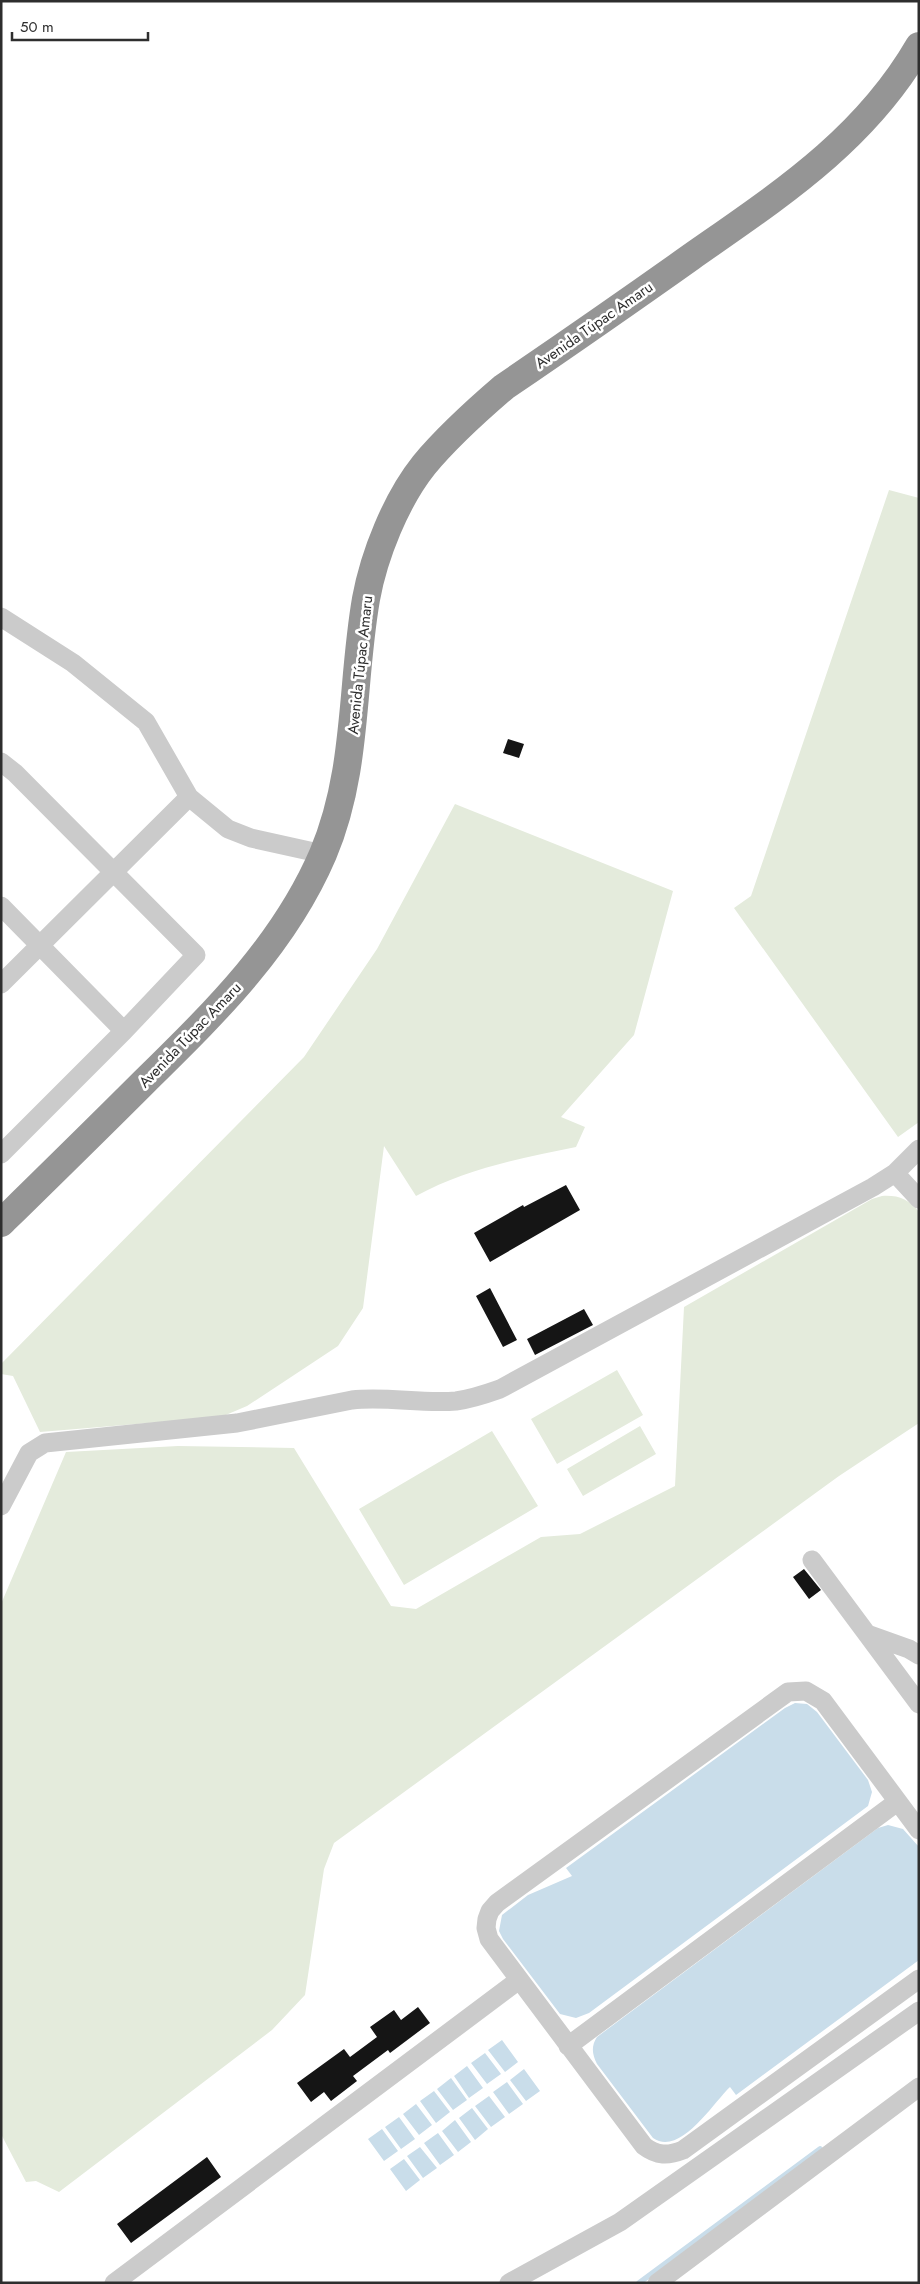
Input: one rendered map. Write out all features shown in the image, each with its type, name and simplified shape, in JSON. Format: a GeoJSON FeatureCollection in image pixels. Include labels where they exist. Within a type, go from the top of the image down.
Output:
{"type":"FeatureCollection","features":[{"type":"Feature","properties":{"kind":"highway","name":"Avenida Túpac Amaru"},"geometry":{"type":"LineString","coordinates":[[1,1223],[218,1009],[263,958],[297,905],[323,854],[338,813],[348,771],[366,598],[377,555],[394,513],[423,466],[466,420],[504,387],[789,188],[837,149],[883,100],[919,46]]}},
{"type":"Feature","properties":{"kind":"street"},"geometry":{"type":"LineString","coordinates":[[1,617],[73,663],[146,722],[189,797],[228,830],[251,838],[323,854]]}},
{"type":"Feature","properties":{"kind":"street"},"geometry":{"type":"LineString","coordinates":[[1,762],[16,772],[196,955],[124,1031],[1,1154]]}},
{"type":"Feature","properties":{"kind":"street"},"geometry":{"type":"LineString","coordinates":[[1,984],[189,797]]}},
{"type":"Feature","properties":{"kind":"street"},"geometry":{"type":"LineString","coordinates":[[1,906],[124,1031]]}},
{"type":"Feature","properties":{"kind":"street"},"geometry":{"type":"LineString","coordinates":[[1,1506],[29,1452],[46,1443],[237,1423],[361,1399],[454,1401],[478,1397],[500,1389],[873,1187],[895,1173],[919,1149]]}},
{"type":"Feature","properties":{"kind":"street"},"geometry":{"type":"LineString","coordinates":[[895,1173],[918,1195]]}},
{"type":"Feature","properties":{"kind":"street"},"geometry":{"type":"LineString","coordinates":[[812,1560],[919,1704]]}},
{"type":"Feature","properties":{"kind":"street"},"geometry":{"type":"LineString","coordinates":[[867,1634],[910,1648],[919,1655]]}},
{"type":"Feature","properties":{"kind":"street"},"geometry":{"type":"LineString","coordinates":[[919,1830],[822,1701],[806,1691],[788,1692],[497,1903],[490,1911],[486,1928],[489,1939],[644,2146],[652,2152],[662,2155],[683,2150],[919,1979]]}},
{"type":"Feature","properties":{"kind":"street"},"geometry":{"type":"LineString","coordinates":[[568,2046],[897,1802]]}},
{"type":"Feature","properties":{"kind":"street"},"geometry":{"type":"LineString","coordinates":[[114,2283],[519,1980]]}},
{"type":"Feature","properties":{"kind":"street"},"geometry":{"type":"LineString","coordinates":[[509,2283],[620,2222],[919,2011]]}},
{"type":"Feature","properties":{"kind":"street"},"geometry":{"type":"LineString","coordinates":[[658,2283],[919,2088]]}},
{"type":"Feature","properties":{"kind":"street"},"geometry":{"type":"LineString","coordinates":[[662,2155],[680,2179]]}},
{"type":"Feature","properties":{"kind":"green space"},"geometry":{"type":"Polygon","coordinates":[[[889,490],[919,498],[919,1122],[898,1137],[734,908],[751,896],[889,490]]]}},
{"type":"Feature","properties":{"kind":"green space"},"geometry":{"type":"Polygon","coordinates":[[[455,804],[673,891],[634,1035],[561,1117],[585,1127],[576,1147],[514,1160],[454,1178],[416,1196],[384,1146],[363,1308],[338,1346],[247,1406],[221,1417],[40,1432],[13,1376],[1,1374],[1,1364],[304,1057],[377,949],[455,804]]]}},
{"type":"Feature","properties":{"kind":"green space"},"geometry":{"type":"Polygon","coordinates":[[[882,1196],[893,1196],[903,1199],[919,1212],[919,1423],[839,1476],[334,1843],[324,1869],[305,1995],[272,2030],[59,2192],[36,2181],[26,2182],[1,2134],[1,1604],[66,1452],[178,1446],[294,1448],[391,1606],[416,1609],[541,1537],[580,1534],[675,1486],[684,1307],[872,1199],[882,1196]]]}},
{"type":"Feature","properties":{"kind":"green space"},"geometry":{"type":"Polygon","coordinates":[[[617,1370],[643,1415],[557,1464],[531,1419],[617,1370]]]}},
{"type":"Feature","properties":{"kind":"green space"},"geometry":{"type":"Polygon","coordinates":[[[640,1426],[656,1454],[583,1496],[567,1469],[640,1426]]]}},
{"type":"Feature","properties":{"kind":"green space"},"geometry":{"type":"Polygon","coordinates":[[[492,1431],[538,1506],[404,1585],[359,1509],[492,1431]]]}},
{"type":"Feature","properties":{"kind":"water"},"geometry":{"type":"Polygon","coordinates":[[[795,1703],[807,1704],[817,1712],[868,1780],[872,1792],[868,1806],[589,2013],[576,2018],[560,2014],[503,1939],[499,1931],[502,1915],[528,1895],[572,1876],[566,1868],[785,1708],[795,1703]]]}},
{"type":"Feature","properties":{"kind":"water"},"geometry":{"type":"Polygon","coordinates":[[[888,1825],[903,1829],[919,1847],[919,1960],[736,2095],[730,2087],[695,2126],[685,2134],[674,2140],[663,2142],[653,2138],[597,2064],[593,2050],[597,2037],[878,1828],[888,1825]]]}},
{"type":"Feature","properties":{"kind":"water"},"geometry":{"type":"Polygon","coordinates":[[[502,2040],[518,2062],[505,2072],[488,2050],[502,2040]]]}},
{"type":"Feature","properties":{"kind":"water"},"geometry":{"type":"Polygon","coordinates":[[[485,2053],[501,2074],[487,2084],[471,2063],[485,2053]]]}},
{"type":"Feature","properties":{"kind":"water"},"geometry":{"type":"Polygon","coordinates":[[[467,2066],[483,2088],[469,2098],[454,2076],[467,2066]]]}},
{"type":"Feature","properties":{"kind":"water"},"geometry":{"type":"Polygon","coordinates":[[[524,2069],[540,2091],[526,2101],[510,2080],[524,2069]]]}},
{"type":"Feature","properties":{"kind":"water"},"geometry":{"type":"Polygon","coordinates":[[[451,2078],[467,2100],[453,2110],[437,2089],[451,2078]]]}},
{"type":"Feature","properties":{"kind":"water"},"geometry":{"type":"Polygon","coordinates":[[[507,2082],[523,2104],[509,2114],[493,2092],[507,2082]]]}},
{"type":"Feature","properties":{"kind":"water"},"geometry":{"type":"Polygon","coordinates":[[[434,2091],[450,2112],[436,2123],[420,2101],[434,2091]]]}},
{"type":"Feature","properties":{"kind":"water"},"geometry":{"type":"Polygon","coordinates":[[[489,2096],[505,2117],[491,2127],[475,2106],[489,2096]]]}},
{"type":"Feature","properties":{"kind":"water"},"geometry":{"type":"Polygon","coordinates":[[[416,2104],[432,2125],[419,2135],[403,2114],[416,2104]]]}},
{"type":"Feature","properties":{"kind":"water"},"geometry":{"type":"Polygon","coordinates":[[[472,2108],[488,2129],[475,2140],[459,2118],[472,2108]]]}},
{"type":"Feature","properties":{"kind":"water"},"geometry":{"type":"Polygon","coordinates":[[[399,2117],[415,2139],[401,2149],[385,2127],[399,2117]]]}},
{"type":"Feature","properties":{"kind":"water"},"geometry":{"type":"Polygon","coordinates":[[[455,2120],[471,2142],[458,2152],[442,2131],[455,2120]]]}},
{"type":"Feature","properties":{"kind":"water"},"geometry":{"type":"Polygon","coordinates":[[[382,2129],[398,2151],[384,2161],[368,2139],[382,2129]]]}},
{"type":"Feature","properties":{"kind":"water"},"geometry":{"type":"Polygon","coordinates":[[[438,2133],[454,2155],[440,2165],[424,2143],[438,2133]]]}},
{"type":"Feature","properties":{"kind":"water"},"geometry":{"type":"Polygon","coordinates":[[[420,2147],[437,2168],[423,2178],[407,2156],[420,2147]]]}},
{"type":"Feature","properties":{"kind":"water"},"geometry":{"type":"Polygon","coordinates":[[[404,2159],[420,2180],[406,2191],[390,2169],[404,2159]]]}},
{"type":"Feature","properties":{"kind":"building"},"geometry":{"type":"Polygon","coordinates":[[[508,739],[524,744],[519,758],[503,753],[508,739]]]}},
{"type":"Feature","properties":{"kind":"building"},"geometry":{"type":"Polygon","coordinates":[[[566,1185],[580,1210],[490,1262],[474,1233],[523,1205],[524,1207],[566,1185]]]}},
{"type":"Feature","properties":{"kind":"building"},"geometry":{"type":"Polygon","coordinates":[[[490,1288],[517,1340],[503,1347],[476,1296],[490,1288]]]}},
{"type":"Feature","properties":{"kind":"building"},"geometry":{"type":"Polygon","coordinates":[[[584,1309],[593,1325],[535,1355],[527,1339],[584,1309]]]}},
{"type":"Feature","properties":{"kind":"building"},"geometry":{"type":"Polygon","coordinates":[[[804,1569],[821,1590],[809,1599],[793,1577],[804,1569]]]}},
{"type":"Feature","properties":{"kind":"building"},"geometry":{"type":"Polygon","coordinates":[[[418,2007],[430,2023],[390,2053],[388,2050],[353,2076],[357,2081],[331,2101],[324,2092],[311,2102],[297,2083],[344,2049],[350,2057],[377,2037],[370,2027],[394,2010],[401,2020],[418,2007]]]}},
{"type":"Feature","properties":{"kind":"building"},"geometry":{"type":"Polygon","coordinates":[[[207,2157],[221,2177],[131,2243],[117,2224],[207,2157]]]}},
{"type":"Feature","properties":{"kind":"waterway"},"geometry":{"type":"LineString","coordinates":[[639,2283],[820,2149]]}}]}
